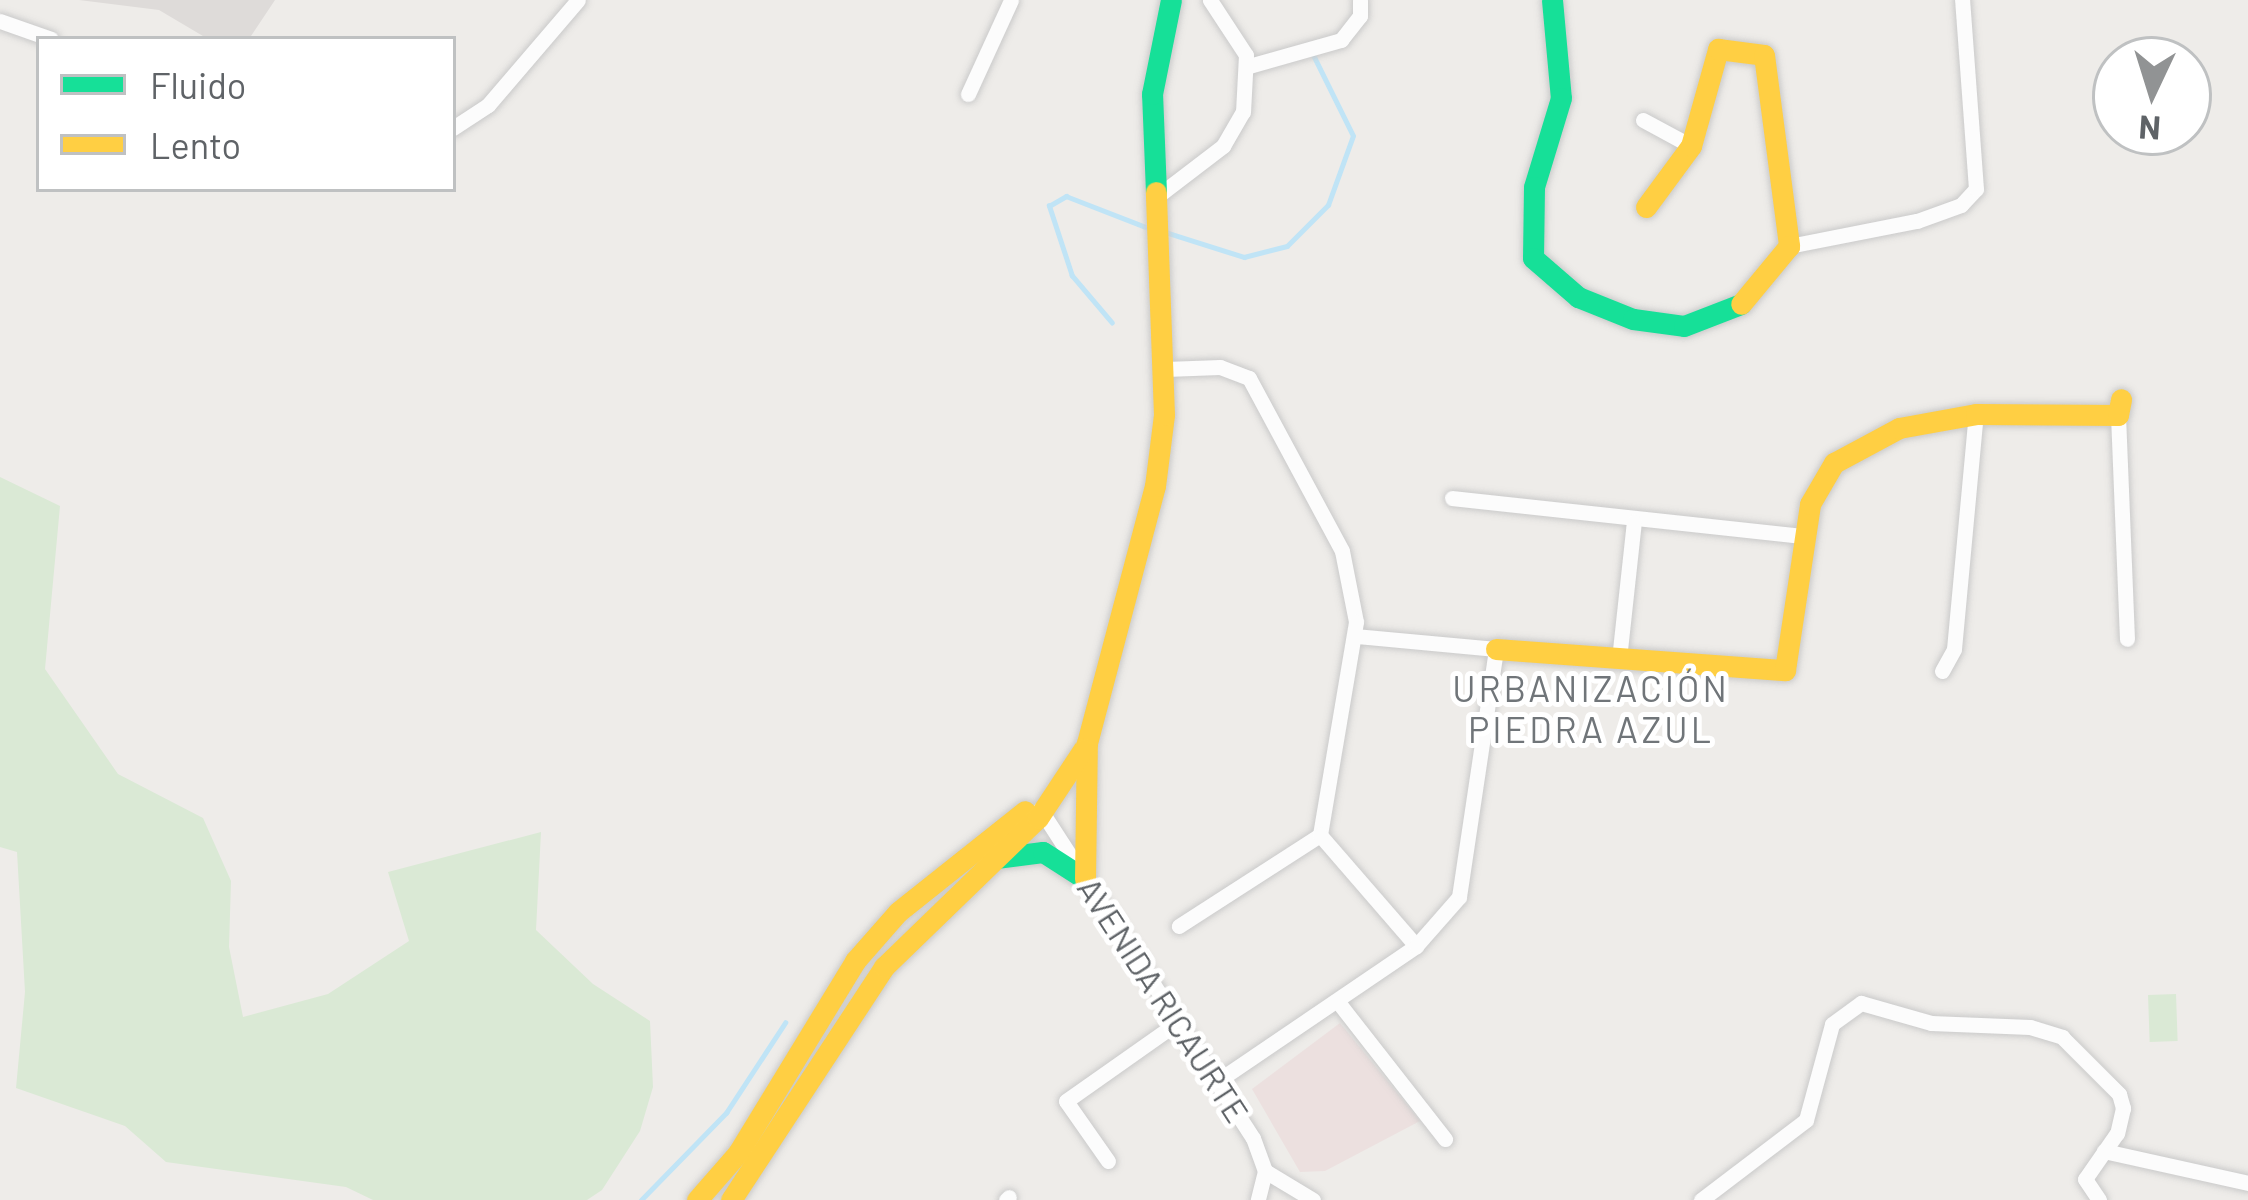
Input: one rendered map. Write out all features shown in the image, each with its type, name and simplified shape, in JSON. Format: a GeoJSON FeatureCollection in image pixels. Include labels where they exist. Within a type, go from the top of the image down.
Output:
{"type":"FeatureCollection","features":[{"type":"Feature","properties":{"kind":"main road"},"geometry":{"type":"LineString","coordinates":[[1085,879],[1087,743],[1155,486],[1165,369],[1153,199],[1152,94],[1171,0]]}},
{"type":"Feature","properties":{"kind":"main road"},"geometry":{"type":"LineString","coordinates":[[1552,0],[1561,98],[1528,233],[1533,258],[1552,281],[1633,319],[1684,326],[1743,303],[1789,246],[1781,231],[1780,121],[1765,55],[1718,49],[1691,146],[1646,206]]}},
{"type":"Feature","properties":{"kind":"main road"},"geometry":{"type":"LineString","coordinates":[[1496,649],[1785,670],[1802,536],[1820,482],[1854,447],[1899,428],[1976,414],[2120,407]]}},
{"type":"Feature","properties":{"kind":"main road"},"geometry":{"type":"LineString","coordinates":[[719,1195],[855,962],[927,887],[1038,807],[1087,743]]}},
{"type":"Feature","properties":{"kind":"main road"},"geometry":{"type":"LineString","coordinates":[[698,1200],[719,1195],[884,967],[1038,818],[1038,807]]}},
{"type":"Feature","properties":{"kind":"main road"},"geometry":{"type":"LineString","coordinates":[[991,860],[1043,852],[1085,879]]}},
{"type":"Feature","properties":{"kind":"street"},"geometry":{"type":"LineString","coordinates":[[456,126],[488,105],[578,0]]}},
{"type":"Feature","properties":{"kind":"street"},"geometry":{"type":"LineString","coordinates":[[968,94],[1011,0]]}},
{"type":"Feature","properties":{"kind":"street"},"geometry":{"type":"LineString","coordinates":[[1153,199],[1223,146],[1243,112],[1249,66],[1210,0]]}},
{"type":"Feature","properties":{"kind":"street"},"geometry":{"type":"LineString","coordinates":[[1249,66],[1341,40],[1360,16],[1360,0]]}},
{"type":"Feature","properties":{"kind":"street"},"geometry":{"type":"LineString","coordinates":[[1789,246],[1917,221],[1961,206],[1976,189],[1962,0]]}},
{"type":"Feature","properties":{"kind":"street"},"geometry":{"type":"LineString","coordinates":[[0,21],[42,36]]}},
{"type":"Feature","properties":{"kind":"street"},"geometry":{"type":"LineString","coordinates":[[1643,120],[1691,146]]}},
{"type":"Feature","properties":{"kind":"street"},"geometry":{"type":"LineString","coordinates":[[1165,369],[1239,370],[1257,388],[1342,551],[1355,636],[1320,836],[1179,926]]}},
{"type":"Feature","properties":{"kind":"street"},"geometry":{"type":"LineString","coordinates":[[2120,407],[2127,639]]}},
{"type":"Feature","properties":{"kind":"street"},"geometry":{"type":"LineString","coordinates":[[1942,671],[1954,649],[1976,414]]}},
{"type":"Feature","properties":{"kind":"street"},"geometry":{"type":"LineString","coordinates":[[1452,499],[1802,536]]}},
{"type":"Feature","properties":{"kind":"street"},"geometry":{"type":"LineString","coordinates":[[1619,658],[1634,521]]}},
{"type":"Feature","properties":{"kind":"street"},"geometry":{"type":"LineString","coordinates":[[1219,1080],[1416,946],[1449,917],[1463,882],[1496,649],[1355,636]]}},
{"type":"Feature","properties":{"kind":"street","name":"AVENIDA RICAURTE"},"geometry":{"type":"LineString","coordinates":[[1038,807],[1219,1080],[1265,1171]]}},
{"type":"Feature","properties":{"kind":"street"},"geometry":{"type":"LineString","coordinates":[[1320,836],[1416,946]]}},
{"type":"Feature","properties":{"kind":"street"},"geometry":{"type":"LineString","coordinates":[[1338,1003],[1445,1138]]}},
{"type":"Feature","properties":{"kind":"street"},"geometry":{"type":"LineString","coordinates":[[1700,1200],[1806,1120],[1832,1024],[1861,1003],[1931,1023],[2053,1031],[2119,1094],[2122,1121],[2085,1179],[2099,1200]]}},
{"type":"Feature","properties":{"kind":"street"},"geometry":{"type":"LineString","coordinates":[[1108,1161],[1066,1100],[1178,1022]]}},
{"type":"Feature","properties":{"kind":"street"},"geometry":{"type":"LineString","coordinates":[[2104,1151],[2248,1183]]}},
{"type":"Feature","properties":{"kind":"street"},"geometry":{"type":"LineString","coordinates":[[1258,1200],[1265,1171],[1313,1200]]}},
{"type":"Feature","properties":{"kind":"shaded area"},"geometry":{"type":"Polygon","coordinates":[[[79,0],[275,0],[251,36],[203,36],[159,10],[79,0]]]}},
{"type":"Feature","properties":{"kind":"shaded area"},"geometry":{"type":"Polygon","coordinates":[[[1340,1023],[1420,1121],[1325,1171],[1300,1172],[1252,1089],[1340,1023]]]}},
{"type":"Feature","properties":{"kind":"green space"},"geometry":{"type":"Polygon","coordinates":[[[0,477],[60,506],[45,669],[118,774],[203,818],[231,881],[229,947],[243,1017],[328,994],[409,941],[388,872],[541,832],[536,930],[593,984],[650,1021],[653,1087],[640,1131],[602,1190],[587,1200],[373,1200],[346,1187],[166,1162],[125,1126],[16,1088],[25,992],[17,852],[0,847],[0,477]]]}},
{"type":"Feature","properties":{"kind":"green space"},"geometry":{"type":"Polygon","coordinates":[[[2176,994],[2178,1041],[2150,1042],[2148,995],[2176,994]]]}},
{"type":"Feature","properties":{"kind":"waterway"},"geometry":{"type":"LineString","coordinates":[[1168,233],[1244,257],[1287,246],[1328,205],[1353,136],[1312,53]]}},
{"type":"Feature","properties":{"kind":"waterway"},"geometry":{"type":"LineString","coordinates":[[1112,323],[1072,276],[1049,206],[1066,196],[1151,229]]}},
{"type":"Feature","properties":{"kind":"waterway"},"geometry":{"type":"LineString","coordinates":[[641,1200],[726,1113],[785,1023]]}},
{"type":"Feature","properties":{"kind":"traffic: fast"},"geometry":{"type":"LineString","coordinates":[[1156,192],[1152,94],[1171,0]]}},
{"type":"Feature","properties":{"kind":"traffic: fast"},"geometry":{"type":"LineString","coordinates":[[1552,0],[1561,98],[1534,187],[1533,258],[1578,297],[1633,319],[1684,326],[1741,304]]}},
{"type":"Feature","properties":{"kind":"traffic: fast"},"geometry":{"type":"LineString","coordinates":[[996,858],[1043,852],[1085,879]]}},
{"type":"Feature","properties":{"kind":"traffic: slow"},"geometry":{"type":"LineString","coordinates":[[1646,207],[1691,146],[1718,49],[1764,55],[1789,246],[1741,304]]}},
{"type":"Feature","properties":{"kind":"traffic: slow"},"geometry":{"type":"LineString","coordinates":[[1085,879],[1087,743],[1155,486],[1164,415],[1156,192]]}},
{"type":"Feature","properties":{"kind":"traffic: slow"},"geometry":{"type":"LineString","coordinates":[[1496,649],[1785,670],[1810,504],[1834,463],[1899,428],[1976,414],[2118,415],[2121,399]]}},
{"type":"Feature","properties":{"kind":"traffic: slow"},"geometry":{"type":"LineString","coordinates":[[731,1200],[884,967],[1038,818],[1083,750]]}},
{"type":"Feature","properties":{"kind":"traffic: slow"},"geometry":{"type":"LineString","coordinates":[[697,1200],[738,1153],[855,961],[898,912],[1025,811]]}},
{"type":"Feature","properties":{"kind":"district","name":"URBANIZACIÓN PIEDRA AZUL"},"geometry":{"type":"Point","coordinates":[1591,708]}}]}
